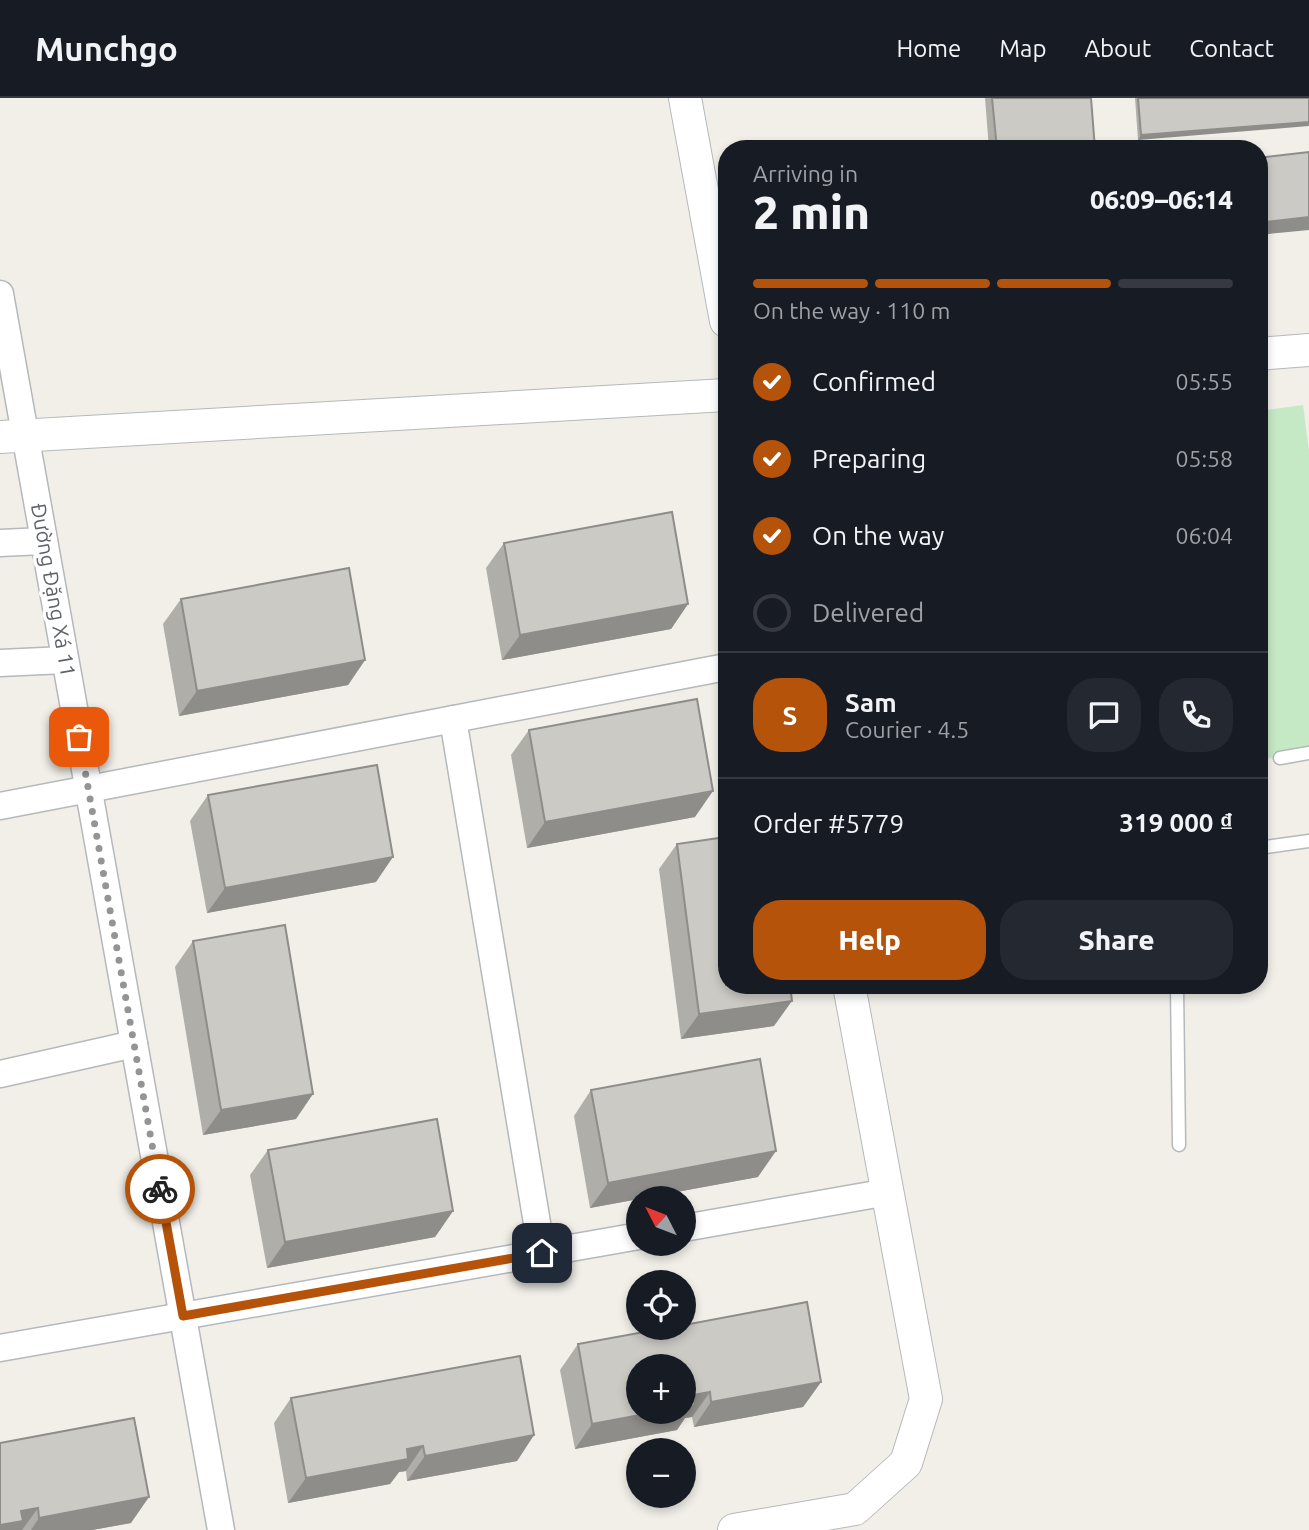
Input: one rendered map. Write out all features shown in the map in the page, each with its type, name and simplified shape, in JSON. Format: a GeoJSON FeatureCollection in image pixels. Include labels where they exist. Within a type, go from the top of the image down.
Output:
{"type":"FeatureCollection","features":[{"type":"Feature","properties":{"kind":"street"},"geometry":{"type":"LineString","coordinates":[[685,98],[718,277]]}},
{"type":"Feature","properties":{"kind":"street","name":"Đường Đặng Xá 11"},"geometry":{"type":"LineString","coordinates":[[0,294],[13,436],[44,541],[221,1530]]}},
{"type":"Feature","properties":{"kind":"street"},"geometry":{"type":"LineString","coordinates":[[1268,353],[1309,349]]}},
{"type":"Feature","properties":{"kind":"street"},"geometry":{"type":"LineString","coordinates":[[13,436],[718,395]]}},
{"type":"Feature","properties":{"kind":"street"},"geometry":{"type":"LineString","coordinates":[[0,543],[44,541]]}},
{"type":"Feature","properties":{"kind":"street"},"geometry":{"type":"LineString","coordinates":[[0,663],[65,660]]}},
{"type":"Feature","properties":{"kind":"street"},"geometry":{"type":"LineString","coordinates":[[0,806],[718,669]]}},
{"type":"Feature","properties":{"kind":"street"},"geometry":{"type":"LineString","coordinates":[[453,719],[542,1253]]}},
{"type":"Feature","properties":{"kind":"street"},"geometry":{"type":"LineString","coordinates":[[734,1530],[855,1509],[906,1462],[926,1399],[851,994]]}},
{"type":"Feature","properties":{"kind":"street"},"geometry":{"type":"LineString","coordinates":[[0,1074],[134,1044]]}},
{"type":"Feature","properties":{"kind":"street"},"geometry":{"type":"LineString","coordinates":[[696,1226],[888,1192]]}},
{"type":"Feature","properties":{"kind":"street"},"geometry":{"type":"LineString","coordinates":[[0,1348],[626,1238]]}},
{"type":"Feature","properties":{"kind":"lane"},"geometry":{"type":"LineString","coordinates":[[1280,758],[1309,754]]}},
{"type":"Feature","properties":{"kind":"lane"},"geometry":{"type":"LineString","coordinates":[[1268,847],[1309,841]]}},
{"type":"Feature","properties":{"kind":"lane"},"geometry":{"type":"LineString","coordinates":[[1177,994],[1179,1145]]}},
{"type":"Feature","properties":{"kind":"green space"},"geometry":{"type":"Polygon","coordinates":[[[1303,405],[1309,451],[1309,753],[1268,759],[1268,410],[1303,405]]]}},
{"type":"Feature","properties":{"kind":"building"},"geometry":{"type":"Polygon","coordinates":[[[992,98],[1091,98],[1094,140],[996,140],[992,98]]]}},
{"type":"Feature","properties":{"kind":"building"},"geometry":{"type":"Polygon","coordinates":[[[1138,98],[1309,98],[1309,122],[1141,135],[1138,98]]]}},
{"type":"Feature","properties":{"kind":"building"},"geometry":{"type":"Polygon","coordinates":[[[1309,152],[1309,217],[1268,222],[1268,157],[1309,152]]]}},
{"type":"Feature","properties":{"kind":"building"},"geometry":{"type":"Polygon","coordinates":[[[672,512],[688,604],[520,635],[504,543],[672,512]]]}},
{"type":"Feature","properties":{"kind":"building"},"geometry":{"type":"Polygon","coordinates":[[[349,568],[365,660],[197,691],[181,599],[349,568]]]}},
{"type":"Feature","properties":{"kind":"building"},"geometry":{"type":"Polygon","coordinates":[[[697,699],[713,791],[545,822],[529,730],[697,699]]]}},
{"type":"Feature","properties":{"kind":"building"},"geometry":{"type":"Polygon","coordinates":[[[377,765],[393,857],[225,888],[208,795],[377,765]]]}},
{"type":"Feature","properties":{"kind":"building"},"geometry":{"type":"Polygon","coordinates":[[[718,838],[718,994],[791,994],[792,1001],[699,1014],[677,844],[718,838]]]}},
{"type":"Feature","properties":{"kind":"building"},"geometry":{"type":"Polygon","coordinates":[[[285,925],[313,1094],[221,1110],[193,941],[285,925]]]}},
{"type":"Feature","properties":{"kind":"building"},"geometry":{"type":"Polygon","coordinates":[[[760,1059],[776,1151],[608,1183],[591,1090],[760,1059]]]}},
{"type":"Feature","properties":{"kind":"building"},"geometry":{"type":"Polygon","coordinates":[[[437,1119],[453,1211],[285,1242],[268,1150],[437,1119]]]}},
{"type":"Feature","properties":{"kind":"building"},"geometry":{"type":"Polygon","coordinates":[[[807,1302],[821,1382],[711,1402],[710,1392],[696,1394],[696,1354],[626,1354],[626,1418],[592,1424],[578,1344],[626,1335],[626,1340],[696,1340],[696,1323],[807,1302]]]}},
{"type":"Feature","properties":{"kind":"building"},"geometry":{"type":"Polygon","coordinates":[[[520,1356],[534,1435],[425,1456],[423,1446],[407,1449],[408,1459],[306,1478],[291,1398],[520,1356]]]}},
{"type":"Feature","properties":{"kind":"building"},"geometry":{"type":"Polygon","coordinates":[[[134,1418],[149,1497],[39,1518],[38,1508],[21,1511],[23,1521],[0,1525],[0,1443],[134,1418]]]}},
{"type":"Feature","properties":{"kind":"way so far"},"geometry":{"type":"LineString","coordinates":[[79,737],[160,1189]]}},
{"type":"Feature","properties":{"kind":"route"},"geometry":{"type":"LineString","coordinates":[[160,1189],[183,1316],[542,1253]]}}]}
